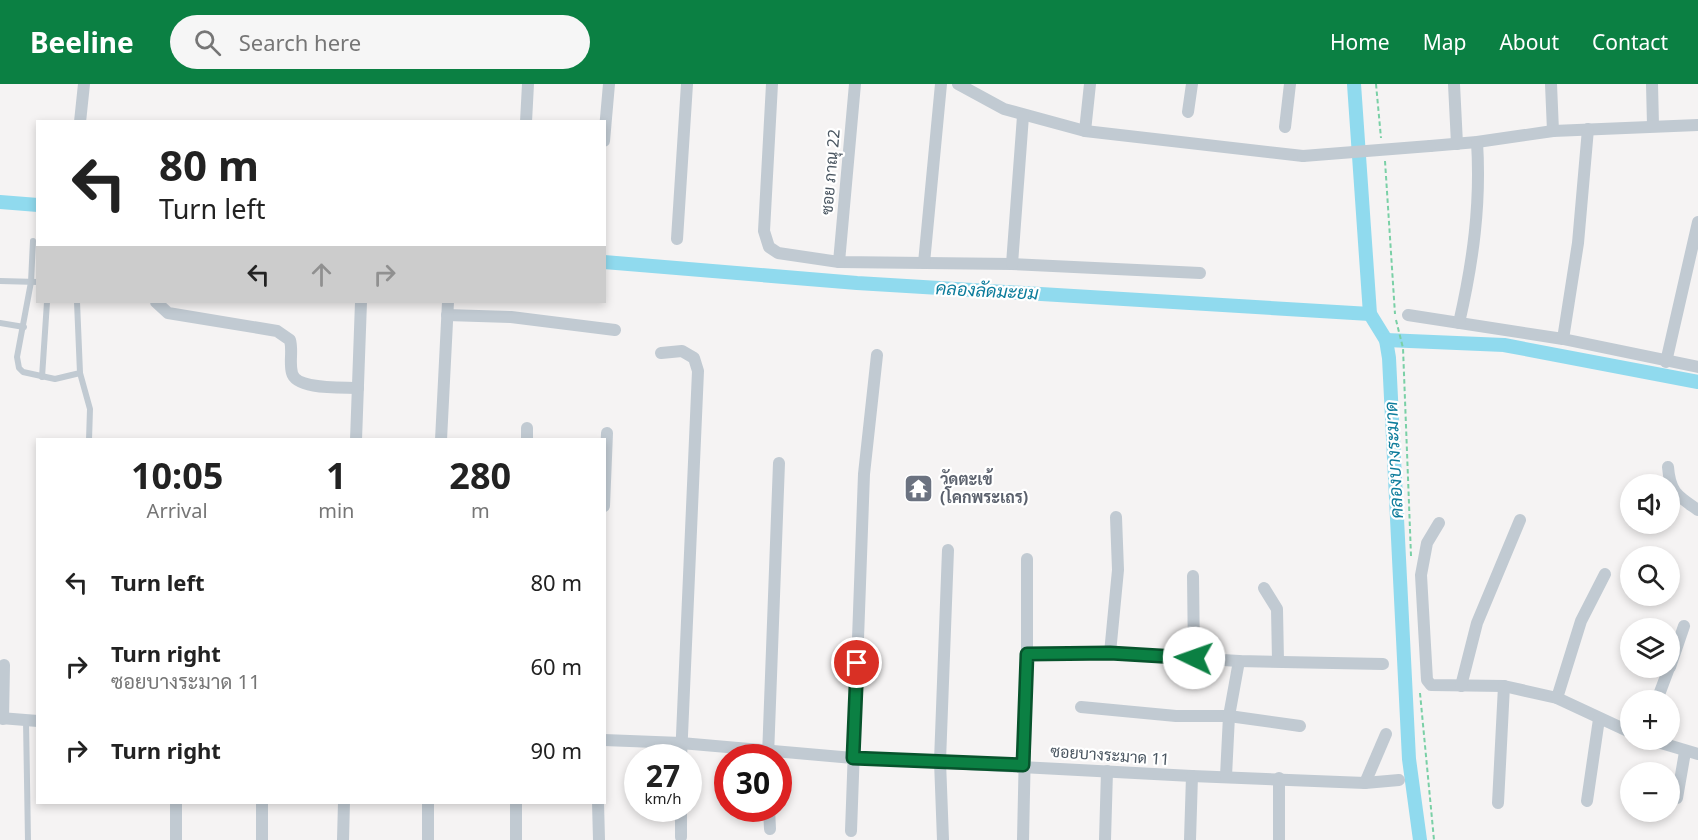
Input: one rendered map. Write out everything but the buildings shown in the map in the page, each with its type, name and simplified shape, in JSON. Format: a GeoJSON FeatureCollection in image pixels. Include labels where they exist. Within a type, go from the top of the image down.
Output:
{"type":"FeatureCollection","features":[{"type":"Feature","properties":{"kind":"street"},"geometry":{"type":"LineString","coordinates":[[80,120],[84,84]]}},
{"type":"Feature","properties":{"kind":"street"},"geometry":{"type":"LineString","coordinates":[[526,120],[528,84]]}},
{"type":"Feature","properties":{"kind":"street"},"geometry":{"type":"LineString","coordinates":[[606,120],[609,84]]}},
{"type":"Feature","properties":{"kind":"street"},"geometry":{"type":"LineString","coordinates":[[677,239],[687,84]]}},
{"type":"Feature","properties":{"kind":"street"},"geometry":{"type":"LineString","coordinates":[[772,84],[766,241],[769,247],[786,256],[839,262],[1012,264],[1200,273]]}},
{"type":"Feature","properties":{"kind":"street","name":"ซอย ภาณุ 22"},"geometry":{"type":"LineString","coordinates":[[839,262],[855,84]]}},
{"type":"Feature","properties":{"kind":"street"},"geometry":{"type":"LineString","coordinates":[[924,263],[941,84]]}},
{"type":"Feature","properties":{"kind":"street"},"geometry":{"type":"LineString","coordinates":[[958,84],[1004,109],[1023,116],[1049,119],[1085,130],[1303,156],[1477,142],[1553,130],[1698,124]]}},
{"type":"Feature","properties":{"kind":"street"},"geometry":{"type":"LineString","coordinates":[[1085,130],[1090,84]]}},
{"type":"Feature","properties":{"kind":"street"},"geometry":{"type":"LineString","coordinates":[[1188,112],[1192,84]]}},
{"type":"Feature","properties":{"kind":"street"},"geometry":{"type":"LineString","coordinates":[[1285,127],[1290,84]]}},
{"type":"Feature","properties":{"kind":"street"},"geometry":{"type":"LineString","coordinates":[[1454,84],[1457,144]]}},
{"type":"Feature","properties":{"kind":"street"},"geometry":{"type":"LineString","coordinates":[[1551,84],[1553,130]]}},
{"type":"Feature","properties":{"kind":"street"},"geometry":{"type":"LineString","coordinates":[[1652,84],[1653,125]]}},
{"type":"Feature","properties":{"kind":"street"},"geometry":{"type":"LineString","coordinates":[[1012,264],[1023,116]]}},
{"type":"Feature","properties":{"kind":"street"},"geometry":{"type":"LineString","coordinates":[[1563,339],[1578,243],[1588,129]]}},
{"type":"Feature","properties":{"kind":"street"},"geometry":{"type":"LineString","coordinates":[[1459,322],[1473,266],[1477,228],[1477,142]]}},
{"type":"Feature","properties":{"kind":"street"},"geometry":{"type":"LineString","coordinates":[[1666,362],[1698,222]]}},
{"type":"Feature","properties":{"kind":"street"},"geometry":{"type":"LineString","coordinates":[[157,303],[168,313],[278,332],[290,340],[293,350],[292,372],[295,379],[303,384],[358,388]]}},
{"type":"Feature","properties":{"kind":"street"},"geometry":{"type":"LineString","coordinates":[[356,438],[361,303]]}},
{"type":"Feature","properties":{"kind":"street"},"geometry":{"type":"LineString","coordinates":[[441,438],[448,303]]}},
{"type":"Feature","properties":{"kind":"street"},"geometry":{"type":"LineString","coordinates":[[447,315],[511,317],[615,330]]}},
{"type":"Feature","properties":{"kind":"street"},"geometry":{"type":"LineString","coordinates":[[1408,315],[1563,339],[1698,367]]}},
{"type":"Feature","properties":{"kind":"street"},"geometry":{"type":"LineString","coordinates":[[661,353],[682,351],[694,358],[698,370],[681,743]]}},
{"type":"Feature","properties":{"kind":"street"},"geometry":{"type":"LineString","coordinates":[[851,831],[864,474],[877,355]]}},
{"type":"Feature","properties":{"kind":"street"},"geometry":{"type":"LineString","coordinates":[[606,457],[607,433]]}},
{"type":"Feature","properties":{"kind":"street"},"geometry":{"type":"LineString","coordinates":[[768,744],[778,463]]}},
{"type":"Feature","properties":{"kind":"street"},"geometry":{"type":"LineString","coordinates":[[1668,467],[1669,483],[1676,495],[1698,510]]}},
{"type":"Feature","properties":{"kind":"street"},"geometry":{"type":"LineString","coordinates":[[1110,653],[1118,570],[1116,517]]}},
{"type":"Feature","properties":{"kind":"street"},"geometry":{"type":"LineString","coordinates":[[1461,686],[1477,623],[1520,520]]}},
{"type":"Feature","properties":{"kind":"street"},"geometry":{"type":"LineString","coordinates":[[1438,523],[1427,543],[1421,575],[1427,680],[1431,685],[1504,686],[1557,698],[1620,728]]}},
{"type":"Feature","properties":{"kind":"street"},"geometry":{"type":"LineString","coordinates":[[943,840],[940,761],[948,550]]}},
{"type":"Feature","properties":{"kind":"street"},"geometry":{"type":"LineString","coordinates":[[1023,840],[1027,559]]}},
{"type":"Feature","properties":{"kind":"street"},"geometry":{"type":"LineString","coordinates":[[1557,698],[1581,621],[1605,574]]}},
{"type":"Feature","properties":{"kind":"street"},"geometry":{"type":"LineString","coordinates":[[1193,576],[1194,658]]}},
{"type":"Feature","properties":{"kind":"street"},"geometry":{"type":"LineString","coordinates":[[1264,588],[1277,609],[1278,661]]}},
{"type":"Feature","properties":{"kind":"street"},"geometry":{"type":"LineString","coordinates":[[1680,637],[1684,626]]}},
{"type":"Feature","properties":{"kind":"street"},"geometry":{"type":"LineString","coordinates":[[1027,654],[1110,653],[1239,661],[1383,664]]}},
{"type":"Feature","properties":{"kind":"street"},"geometry":{"type":"LineString","coordinates":[[1226,777],[1228,716],[1239,661]]}},
{"type":"Feature","properties":{"kind":"street"},"geometry":{"type":"LineString","coordinates":[[4,665],[2,718],[32,721]]}},
{"type":"Feature","properties":{"kind":"street"},"geometry":{"type":"LineString","coordinates":[[1498,803],[1504,686]]}},
{"type":"Feature","properties":{"kind":"street"},"geometry":{"type":"LineString","coordinates":[[1081,707],[1176,716],[1228,716],[1300,726]]}},
{"type":"Feature","properties":{"kind":"street"},"geometry":{"type":"LineString","coordinates":[[1587,801],[1599,719]]}},
{"type":"Feature","properties":{"kind":"street"},"geometry":{"type":"LineString","coordinates":[[1365,783],[1386,734]]}},
{"type":"Feature","properties":{"kind":"street","name":"ซอยบางระมาด 11"},"geometry":{"type":"LineString","coordinates":[[606,740],[681,743],[714,747]]}},
{"type":"Feature","properties":{"kind":"street"},"geometry":{"type":"LineString","coordinates":[[1680,789],[1692,753]]}},
{"type":"Feature","properties":{"kind":"street","name":"ซอยบางระมาด 11"},"geometry":{"type":"LineString","coordinates":[[792,755],[1023,765],[1192,776],[1365,783],[1399,780]]}},
{"type":"Feature","properties":{"kind":"street"},"geometry":{"type":"LineString","coordinates":[[1106,840],[1107,771]]}},
{"type":"Feature","properties":{"kind":"street"},"geometry":{"type":"LineString","coordinates":[[1190,840],[1192,776]]}},
{"type":"Feature","properties":{"kind":"street"},"geometry":{"type":"LineString","coordinates":[[1278,778],[1279,840]]}},
{"type":"Feature","properties":{"kind":"street"},"geometry":{"type":"LineString","coordinates":[[176,804],[176,840]]}},
{"type":"Feature","properties":{"kind":"street"},"geometry":{"type":"LineString","coordinates":[[262,804],[262,840]]}},
{"type":"Feature","properties":{"kind":"street"},"geometry":{"type":"LineString","coordinates":[[343,840],[344,804]]}},
{"type":"Feature","properties":{"kind":"street"},"geometry":{"type":"LineString","coordinates":[[428,804],[429,840]]}},
{"type":"Feature","properties":{"kind":"street"},"geometry":{"type":"LineString","coordinates":[[516,804],[516,840]]}},
{"type":"Feature","properties":{"kind":"street"},"geometry":{"type":"LineString","coordinates":[[598,804],[599,840]]}},
{"type":"Feature","properties":{"kind":"street"},"geometry":{"type":"LineString","coordinates":[[681,822],[681,837]]}},
{"type":"Feature","properties":{"kind":"street"},"geometry":{"type":"LineString","coordinates":[[770,822],[770,829]]}},
{"type":"Feature","properties":{"kind":"lane"},"geometry":{"type":"LineString","coordinates":[[33,241],[34,282],[17,357],[19,368],[42,377],[55,379],[80,373]]}},
{"type":"Feature","properties":{"kind":"lane"},"geometry":{"type":"LineString","coordinates":[[0,281],[34,282]]}},
{"type":"Feature","properties":{"kind":"lane"},"geometry":{"type":"LineString","coordinates":[[42,377],[47,303]]}},
{"type":"Feature","properties":{"kind":"lane"},"geometry":{"type":"LineString","coordinates":[[77,303],[80,373],[90,409],[89,438]]}},
{"type":"Feature","properties":{"kind":"lane"},"geometry":{"type":"LineString","coordinates":[[0,323],[24,327]]}},
{"type":"Feature","properties":{"kind":"lane"},"geometry":{"type":"LineString","coordinates":[[28,840],[32,721]]}},
{"type":"Feature","properties":{"kind":"path"},"geometry":{"type":"LineString","coordinates":[[1377,84],[1382,142]]}},
{"type":"Feature","properties":{"kind":"path"},"geometry":{"type":"LineString","coordinates":[[1384,153],[1393,300],[1403,348]]}},
{"type":"Feature","properties":{"kind":"waterway","name":"คลองบางระมาด"},"geometry":{"type":"LineString","coordinates":[[1354,84],[1370,314],[1386,340],[1389,358],[1409,759],[1420,840]]}},
{"type":"Feature","properties":{"kind":"waterway","name":"คลองลัดมะยม"},"geometry":{"type":"LineString","coordinates":[[0,202],[36,205]]}},
{"type":"Feature","properties":{"kind":"waterway","name":"คลองลัดมะยม"},"geometry":{"type":"LineString","coordinates":[[606,262],[857,283],[1370,314]]}},
{"type":"Feature","properties":{"kind":"waterway"},"geometry":{"type":"LineString","coordinates":[[1386,340],[1504,345],[1698,382]]}},
{"type":"Feature","properties":{"kind":"place","name":"วัดตะเข้ (โคกพระเถร)"},"geometry":{"type":"Point","coordinates":[919,488]}},
{"type":"Feature","properties":{"kind":"route"},"geometry":{"type":"LineString","coordinates":[[857,663],[853,758],[1023,765],[1027,654],[1110,653],[1194,658]]}}]}
